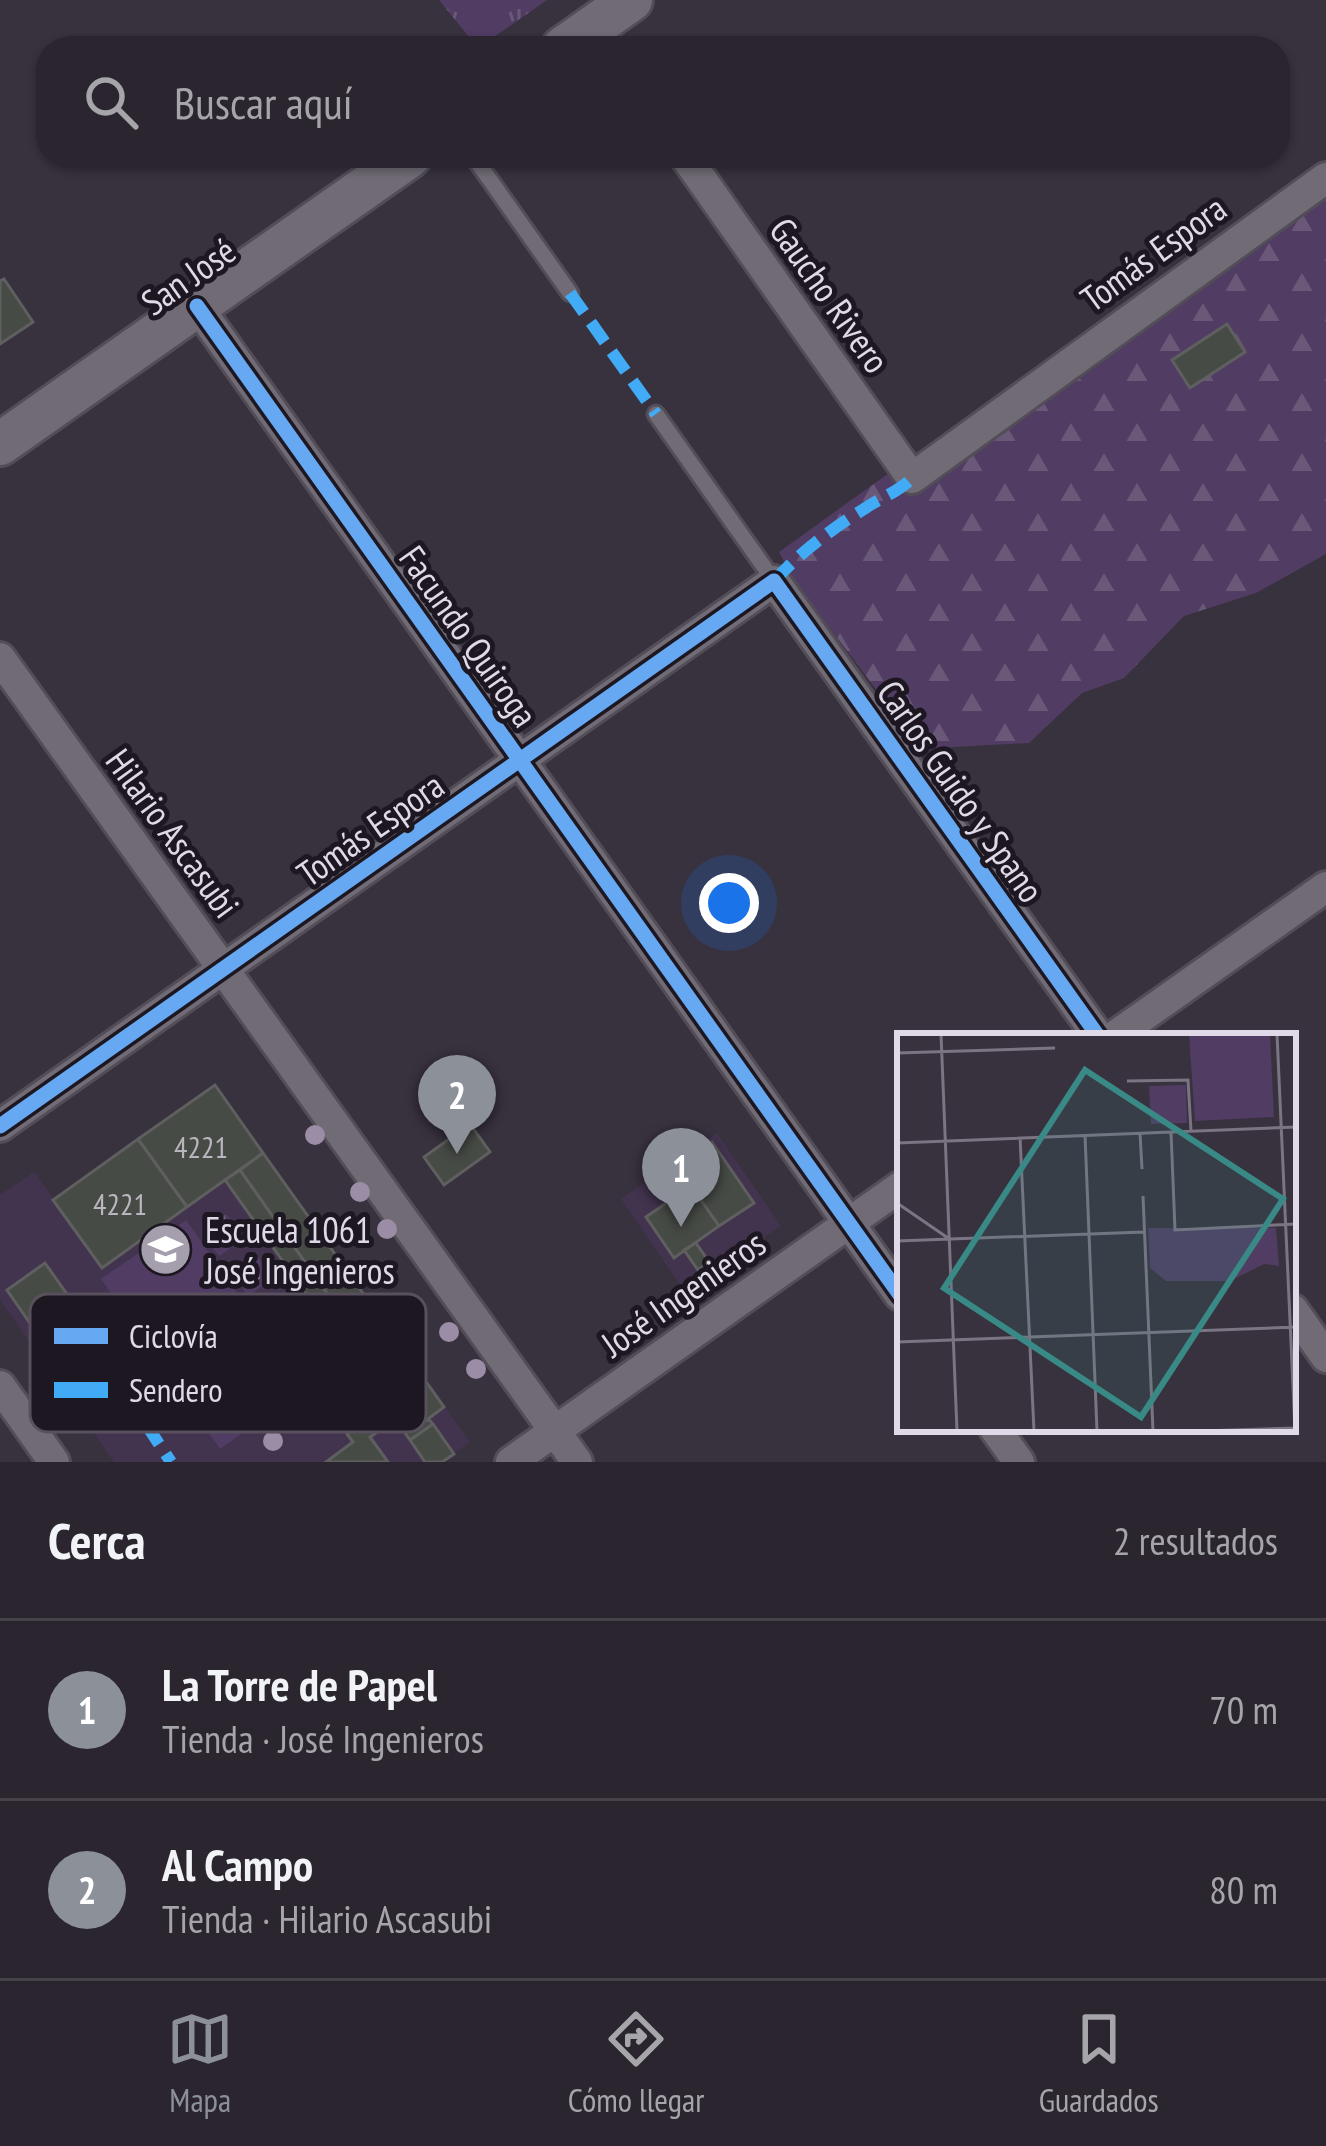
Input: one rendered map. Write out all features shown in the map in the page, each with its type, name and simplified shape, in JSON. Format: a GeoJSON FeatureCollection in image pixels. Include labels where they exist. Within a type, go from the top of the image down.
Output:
{"type":"FeatureCollection","features":[{"type":"Feature","properties":{"kind":"street"},"geometry":{"type":"LineString","coordinates":[[594,36],[631,0]]}},
{"type":"Feature","properties":{"kind":"street","name":"San José"},"geometry":{"type":"LineString","coordinates":[[0,444],[393,168]]}},
{"type":"Feature","properties":{"kind":"street","name":"Gaucho Rivero"},"geometry":{"type":"LineString","coordinates":[[693,168],[912,478]]}},
{"type":"Feature","properties":{"kind":"street","name":"Tomás Espora"},"geometry":{"type":"LineString","coordinates":[[912,478],[1326,178]]}},
{"type":"Feature","properties":{"kind":"street","name":"Facundo Quiroga"},"geometry":{"type":"LineString","coordinates":[[197,306],[897,1290]]}},
{"type":"Feature","properties":{"kind":"street","name":"Tomás Espora"},"geometry":{"type":"LineString","coordinates":[[0,1126],[774,581]]}},
{"type":"Feature","properties":{"kind":"street","name":"Carlos Guido y Spano"},"geometry":{"type":"LineString","coordinates":[[774,581],[1096,1033]]}},
{"type":"Feature","properties":{"kind":"street","name":"Hilario Ascasubi"},"geometry":{"type":"LineString","coordinates":[[0,658],[577,1462]]}},
{"type":"Feature","properties":{"kind":"street"},"geometry":{"type":"LineString","coordinates":[[1118,1033],[1326,887]]}},
{"type":"Feature","properties":{"kind":"street","name":"José Ingenieros"},"geometry":{"type":"LineString","coordinates":[[511,1462],[897,1189]]}},
{"type":"Feature","properties":{"kind":"street"},"geometry":{"type":"LineString","coordinates":[[1296,1314],[1326,1357]]}},
{"type":"Feature","properties":{"kind":"street"},"geometry":{"type":"LineString","coordinates":[[0,1386],[30,1428]]}},
{"type":"Feature","properties":{"kind":"street"},"geometry":{"type":"LineString","coordinates":[[33,1432],[54,1462]]}},
{"type":"Feature","properties":{"kind":"street"},"geometry":{"type":"LineString","coordinates":[[997,1432],[1019,1462]]}},
{"type":"Feature","properties":{"kind":"lane"},"geometry":{"type":"LineString","coordinates":[[481,168],[570,293]]}},
{"type":"Feature","properties":{"kind":"lane","name":"Carlos Guido y Spano"},"geometry":{"type":"LineString","coordinates":[[656,414],[774,581]]}},
{"type":"Feature","properties":{"kind":"shaded area"},"geometry":{"type":"Polygon","coordinates":[[[215,1085],[364,1294],[30,1294],[30,1343],[0,1300],[0,1195],[34,1172],[54,1199],[215,1085]]]}},
{"type":"Feature","properties":{"kind":"shaded area"},"geometry":{"type":"Polygon","coordinates":[[[717,1133],[781,1226],[685,1292],[621,1199],[717,1133]]]}},
{"type":"Feature","properties":{"kind":"shaded area"},"geometry":{"type":"Polygon","coordinates":[[[426,1380],[470,1442],[442,1462],[114,1462],[93,1432],[426,1432],[426,1380]]]}},
{"type":"Feature","properties":{"kind":"green space"},"geometry":{"type":"Polygon","coordinates":[[[439,0],[547,0],[495,36],[468,36],[439,0]]]}},
{"type":"Feature","properties":{"kind":"green space"},"geometry":{"type":"Polygon","coordinates":[[[1326,198],[1326,554],[1256,593],[1184,616],[1124,678],[1082,693],[1029,743],[934,748],[909,733],[795,582],[779,552],[889,473],[925,484],[1326,198]]]}},
{"type":"Feature","properties":{"kind":"green space"},"geometry":{"type":"Polygon","coordinates":[[[226,1214],[244,1238],[219,1256],[201,1232],[226,1214]]]}},
{"type":"Feature","properties":{"kind":"green space"},"geometry":{"type":"Polygon","coordinates":[[[186,1220],[238,1294],[112,1294],[101,1279],[186,1220]]]}},
{"type":"Feature","properties":{"kind":"green space"},"geometry":{"type":"Polygon","coordinates":[[[255,1253],[273,1278],[247,1294],[230,1271],[255,1253]]]}},
{"type":"Feature","properties":{"kind":"green space"},"geometry":{"type":"Polygon","coordinates":[[[208,1432],[244,1432],[220,1449],[208,1432]]]}},
{"type":"Feature","properties":{"kind":"building"},"geometry":{"type":"Polygon","coordinates":[[[4,279],[33,322],[0,344],[0,281],[4,279]]]}},
{"type":"Feature","properties":{"kind":"building"},"geometry":{"type":"Polygon","coordinates":[[[1227,324],[1245,352],[1190,388],[1172,360],[1227,324]]]}},
{"type":"Feature","properties":{"kind":"building"},"geometry":{"type":"Polygon","coordinates":[[[215,1085],[263,1153],[187,1207],[138,1139],[215,1085]]]}},
{"type":"Feature","properties":{"kind":"building"},"geometry":{"type":"Polygon","coordinates":[[[470,1124],[490,1152],[444,1185],[424,1157],[470,1124]]]}},
{"type":"Feature","properties":{"kind":"building"},"geometry":{"type":"Polygon","coordinates":[[[138,1139],[187,1207],[102,1268],[53,1200],[138,1139]]]}},
{"type":"Feature","properties":{"kind":"building"},"geometry":{"type":"Polygon","coordinates":[[[712,1142],[754,1203],[719,1226],[677,1166],[712,1142]]]}},
{"type":"Feature","properties":{"kind":"building"},"geometry":{"type":"Polygon","coordinates":[[[263,1153],[363,1294],[328,1294],[240,1170],[263,1153]]]}},
{"type":"Feature","properties":{"kind":"building"},"geometry":{"type":"Polygon","coordinates":[[[240,1170],[328,1294],[306,1294],[225,1180],[240,1170]]]}},
{"type":"Feature","properties":{"kind":"building"},"geometry":{"type":"Polygon","coordinates":[[[691,1186],[719,1226],[674,1258],[646,1217],[691,1186]]]}},
{"type":"Feature","properties":{"kind":"building"},"geometry":{"type":"Polygon","coordinates":[[[696,1243],[709,1262],[698,1270],[684,1250],[696,1243]]]}},
{"type":"Feature","properties":{"kind":"building"},"geometry":{"type":"Polygon","coordinates":[[[45,1263],[67,1294],[30,1294],[30,1323],[7,1290],[45,1263]]]}},
{"type":"Feature","properties":{"kind":"building"},"geometry":{"type":"Polygon","coordinates":[[[426,1382],[444,1407],[426,1420],[426,1382]]]}},
{"type":"Feature","properties":{"kind":"building"},"geometry":{"type":"Polygon","coordinates":[[[433,1424],[454,1454],[442,1462],[425,1462],[410,1440],[433,1424]]]}},
{"type":"Feature","properties":{"kind":"building"},"geometry":{"type":"Polygon","coordinates":[[[377,1432],[370,1437],[388,1462],[326,1462],[353,1442],[347,1434],[377,1432]]]}},
{"type":"Feature","properties":{"kind":"marked path"},"geometry":{"type":"LineString","coordinates":[[570,293],[656,414]]}},
{"type":"Feature","properties":{"kind":"marked path"},"geometry":{"type":"LineString","coordinates":[[774,581],[828,533],[912,478]]}},
{"type":"Feature","properties":{"kind":"marked path"},"geometry":{"type":"LineString","coordinates":[[151,1432],[171,1462]]}},
{"type":"Feature","properties":{"kind":"cycle path"},"geometry":{"type":"LineString","coordinates":[[197,306],[897,1291]]}},
{"type":"Feature","properties":{"kind":"cycle path"},"geometry":{"type":"LineString","coordinates":[[0,1126],[774,581],[1096,1033]]}},
{"type":"Feature","properties":{"kind":"place","name":"Al Campo"},"geometry":{"type":"Point","coordinates":[457,1154]}},
{"type":"Feature","properties":{"kind":"place","name":"La Torre de Papel"},"geometry":{"type":"Point","coordinates":[681,1227]}},
{"type":"Feature","properties":{"kind":"place","name":"Escuela 1061 José Ingenieros"},"geometry":{"type":"Point","coordinates":[166,1250]}}]}
